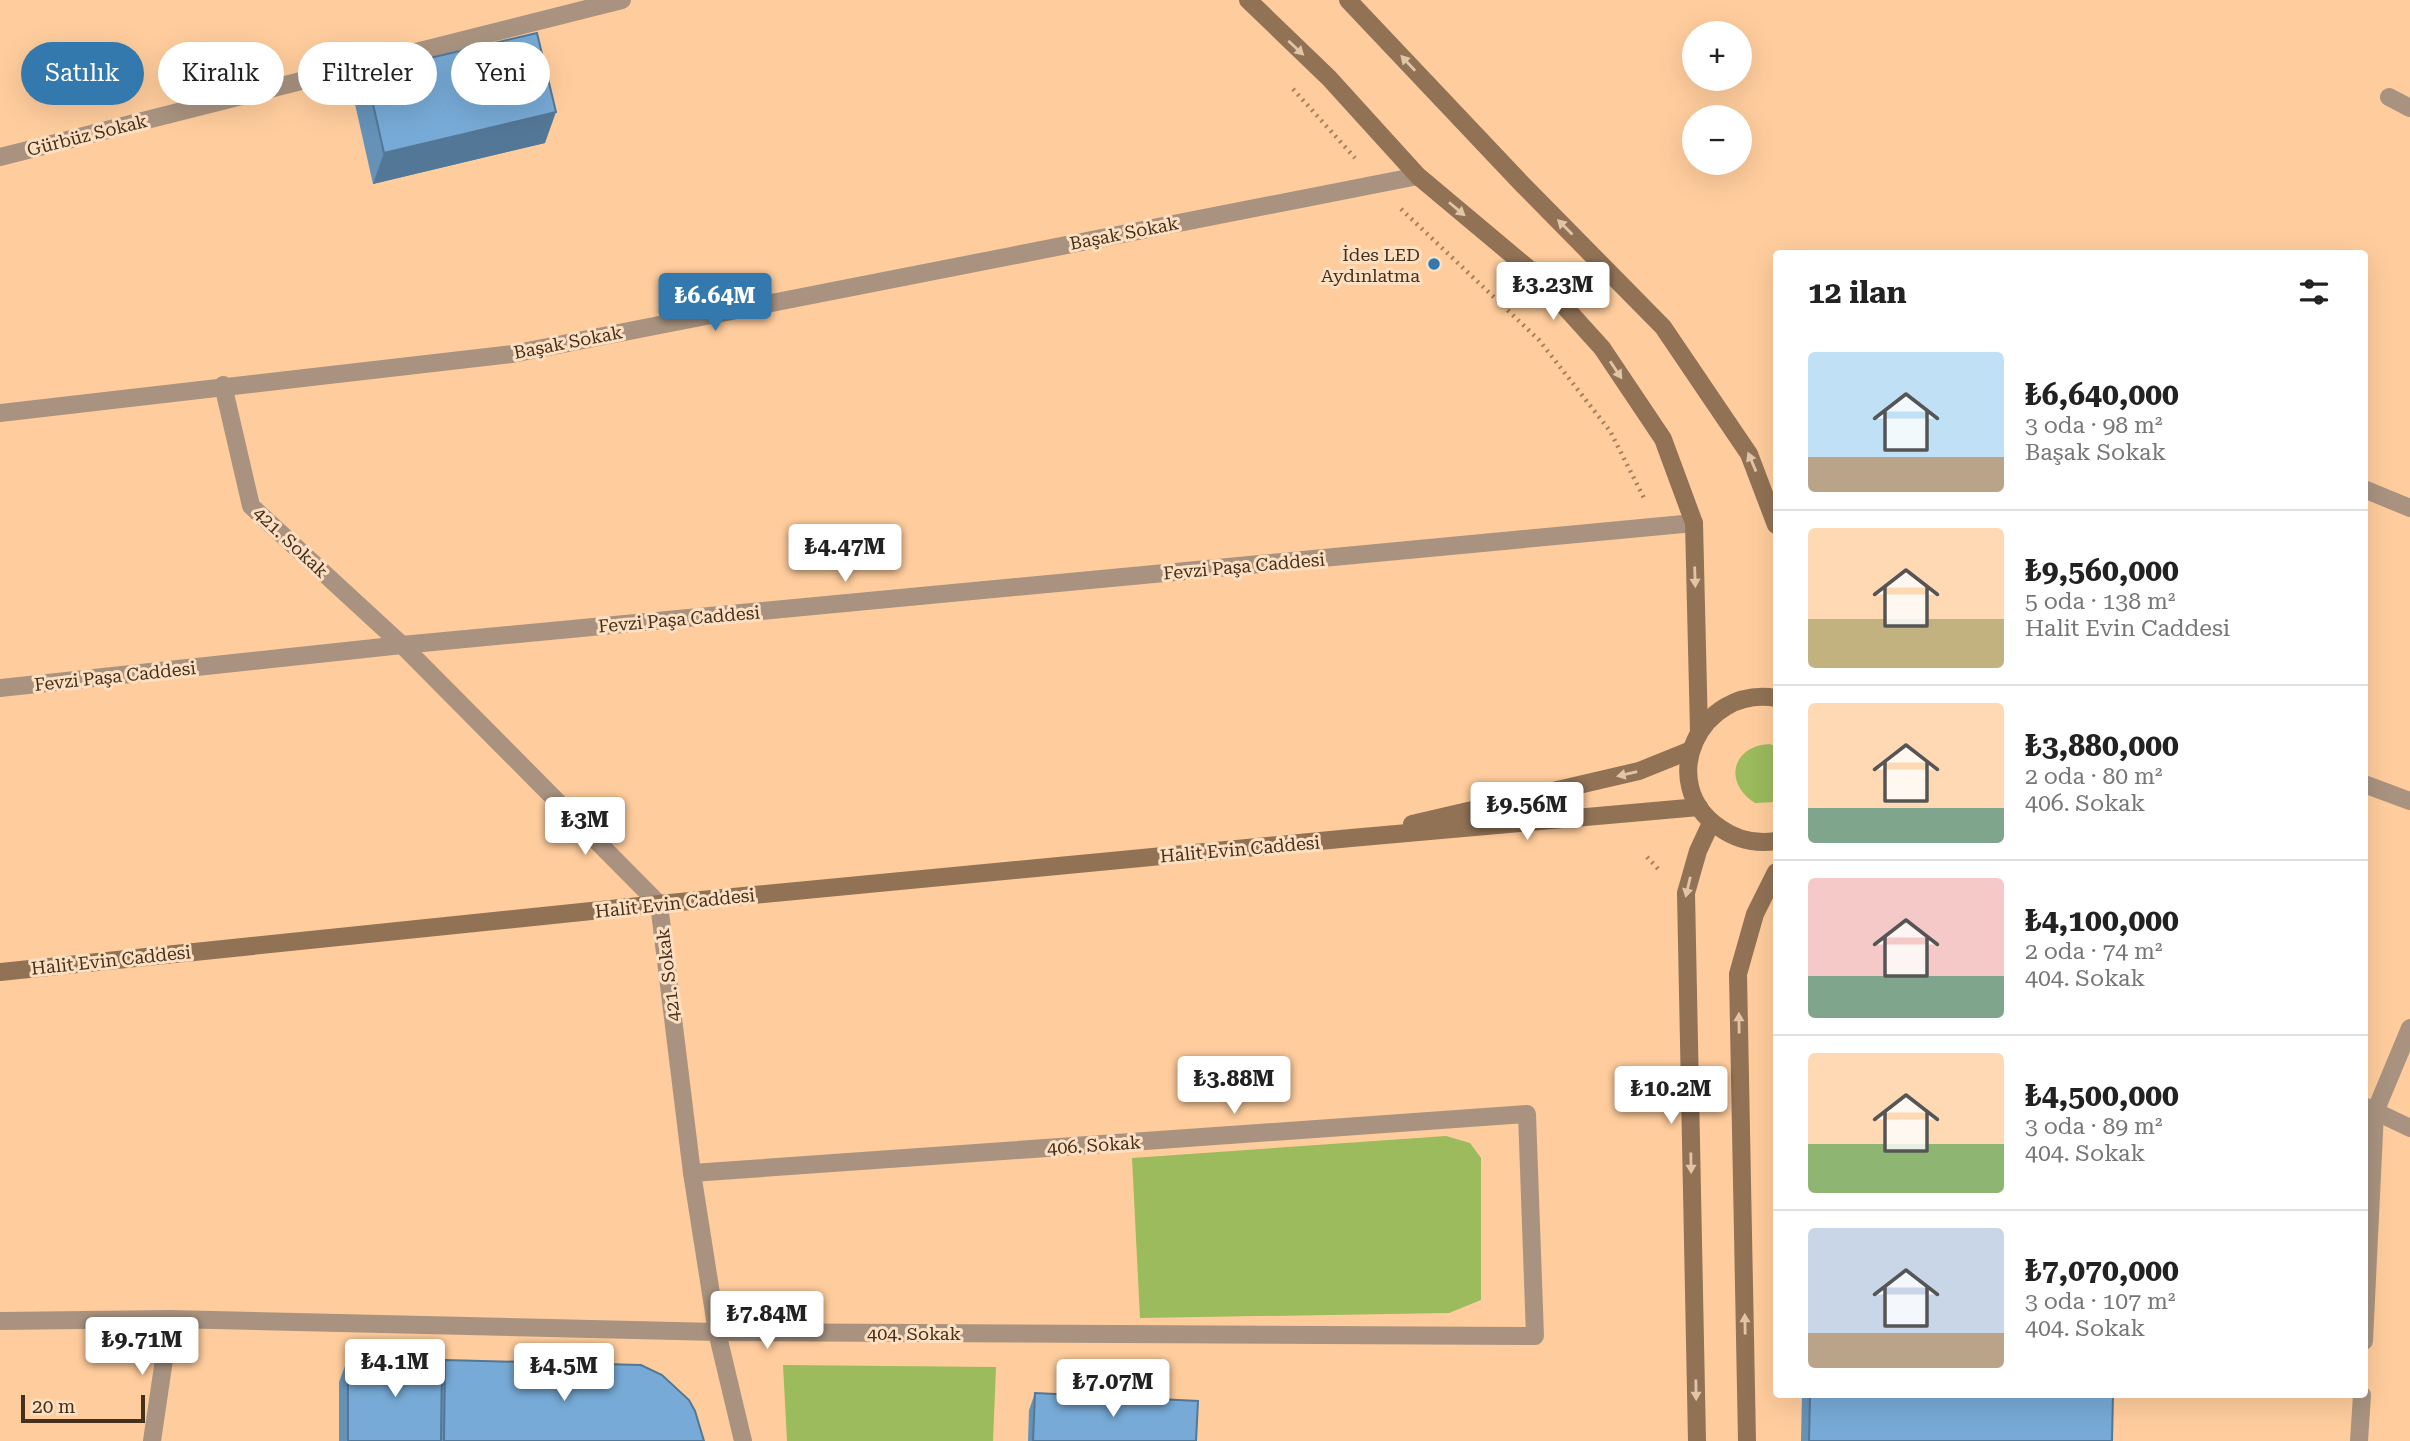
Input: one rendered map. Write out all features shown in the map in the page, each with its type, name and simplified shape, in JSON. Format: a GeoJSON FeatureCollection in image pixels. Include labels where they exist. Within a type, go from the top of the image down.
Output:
{"type":"FeatureCollection","features":[{"type":"Feature","properties":{"kind":"main road"},"geometry":{"type":"LineString","coordinates":[[1248,0],[1329,78],[1418,176],[1535,274],[1602,348],[1663,439],[1694,523],[1699,731]]}},
{"type":"Feature","properties":{"kind":"main road"},"geometry":{"type":"LineString","coordinates":[[1348,0],[1523,185],[1663,327],[1749,454],[1773,517]]}},
{"type":"Feature","properties":{"kind":"main road"},"geometry":{"type":"LineString","coordinates":[[1773,698],[1762,696],[1737,700],[1716,712],[1699,731],[1691,750],[1688,769],[1691,789],[1699,807],[1711,822],[1730,835],[1751,842],[1773,841]]}},
{"type":"Feature","properties":{"kind":"main road","name":"Halit Evin Caddesi"},"geometry":{"type":"LineString","coordinates":[[1351,838],[1639,771],[1691,750]]}},
{"type":"Feature","properties":{"kind":"main road","name":"Halit Evin Caddesi"},"geometry":{"type":"LineString","coordinates":[[0,972],[659,904],[1699,807]]}},
{"type":"Feature","properties":{"kind":"main road"},"geometry":{"type":"LineString","coordinates":[[1697,1441],[1686,894],[1698,851],[1711,822]]}},
{"type":"Feature","properties":{"kind":"main road"},"geometry":{"type":"LineString","coordinates":[[1747,1441],[1738,974],[1755,914],[1773,878]]}},
{"type":"Feature","properties":{"kind":"street","name":"Gürbüz Sokak"},"geometry":{"type":"LineString","coordinates":[[0,157],[622,0]]}},
{"type":"Feature","properties":{"kind":"street"},"geometry":{"type":"LineString","coordinates":[[2389,97],[2410,108]]}},
{"type":"Feature","properties":{"kind":"street","name":"Başak Sokak"},"geometry":{"type":"LineString","coordinates":[[0,413],[223,385],[512,354],[1418,176]]}},
{"type":"Feature","properties":{"kind":"street","name":"421. Sokak"},"geometry":{"type":"LineString","coordinates":[[223,385],[251,506],[402,645],[659,904],[692,1173],[717,1332],[743,1441]]}},
{"type":"Feature","properties":{"kind":"street"},"geometry":{"type":"LineString","coordinates":[[2368,491],[2410,508]]}},
{"type":"Feature","properties":{"kind":"street","name":"Fevzi Paşa Caddesi"},"geometry":{"type":"LineString","coordinates":[[0,688],[402,645],[1694,523]]}},
{"type":"Feature","properties":{"kind":"street"},"geometry":{"type":"LineString","coordinates":[[2368,785],[2410,801]]}},
{"type":"Feature","properties":{"kind":"street"},"geometry":{"type":"LineString","coordinates":[[2368,1186],[2370,1109],[2410,1028]]}},
{"type":"Feature","properties":{"kind":"street"},"geometry":{"type":"LineString","coordinates":[[2370,1109],[2410,1128]]}},
{"type":"Feature","properties":{"kind":"street","name":"406. Sokak"},"geometry":{"type":"LineString","coordinates":[[692,1173],[1527,1114],[1535,1336]]}},
{"type":"Feature","properties":{"kind":"street"},"geometry":{"type":"LineString","coordinates":[[152,1441],[170,1319]]}},
{"type":"Feature","properties":{"kind":"street","name":"404. Sokak"},"geometry":{"type":"LineString","coordinates":[[0,1321],[170,1319],[717,1332],[1535,1336]]}},
{"type":"Feature","properties":{"kind":"street"},"geometry":{"type":"LineString","coordinates":[[2360,1441],[2362,1398]]}},
{"type":"Feature","properties":{"kind":"path"},"geometry":{"type":"LineString","coordinates":[[1284,80],[1396,205],[1538,340],[1610,431],[1644,498],[1654,527]]}},
{"type":"Feature","properties":{"kind":"path"},"geometry":{"type":"LineString","coordinates":[[1069,1412],[1070,1369]]}},
{"type":"Feature","properties":{"kind":"green space"},"geometry":{"type":"Polygon","coordinates":[[[1773,745],[1773,802],[1755,803],[1738,786],[1736,767],[1740,758],[1756,746],[1773,745]]]}},
{"type":"Feature","properties":{"kind":"green space"},"geometry":{"type":"Polygon","coordinates":[[[1446,1136],[1470,1143],[1481,1158],[1481,1300],[1449,1313],[1140,1318],[1132,1158],[1446,1136]]]}},
{"type":"Feature","properties":{"kind":"green space"},"geometry":{"type":"Polygon","coordinates":[[[783,1365],[996,1367],[993,1441],[787,1441],[783,1365]]]}},
{"type":"Feature","properties":{"kind":"building"},"geometry":{"type":"Polygon","coordinates":[[[537,33],[539,42],[499,42],[537,33]]]}},
{"type":"Feature","properties":{"kind":"building"},"geometry":{"type":"Polygon","coordinates":[[[451,53],[451,105],[550,105],[550,87],[556,112],[384,153],[373,105],[437,105],[437,56],[451,53]]]}},
{"type":"Feature","properties":{"kind":"building"},"geometry":{"type":"Polygon","coordinates":[[[348,1358],[442,1358],[441,1441],[348,1441],[348,1358]]]}},
{"type":"Feature","properties":{"kind":"building"},"geometry":{"type":"Polygon","coordinates":[[[445,1360],[641,1365],[662,1375],[689,1400],[704,1441],[444,1441],[445,1360]]]}},
{"type":"Feature","properties":{"kind":"building"},"geometry":{"type":"Polygon","coordinates":[[[1035,1393],[1198,1401],[1196,1441],[1033,1441],[1035,1393]]]}},
{"type":"Feature","properties":{"kind":"building"},"geometry":{"type":"Polygon","coordinates":[[[1810,1398],[2113,1398],[2112,1441],[1809,1441],[1810,1398]]]}},
{"type":"Feature","properties":{"kind":"place","name":"İdes LED Aydınlatma"},"geometry":{"type":"Point","coordinates":[1434,264]}}]}
